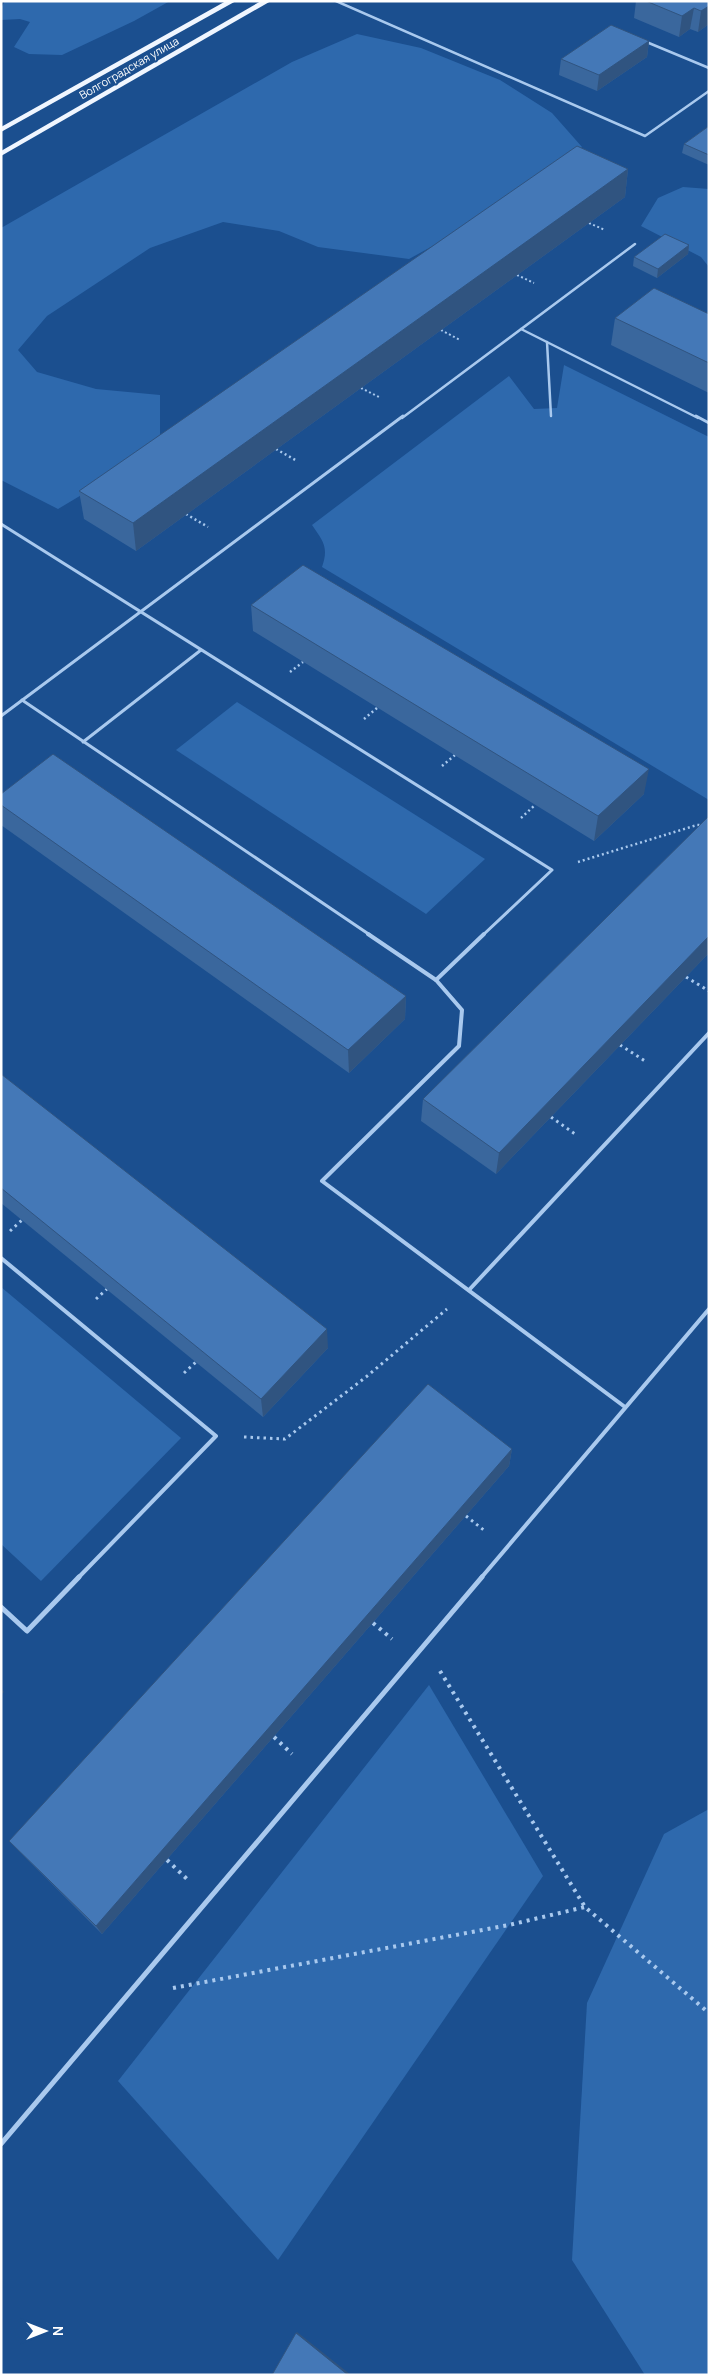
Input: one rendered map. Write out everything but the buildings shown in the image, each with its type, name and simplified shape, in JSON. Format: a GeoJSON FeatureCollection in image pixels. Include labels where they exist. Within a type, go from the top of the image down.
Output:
{"type":"FeatureCollection","features":[{"type":"Feature","properties":{"kind":"main road","name":"Волгоградская улица"},"geometry":{"type":"LineString","coordinates":[[1,130],[232,1]]}},
{"type":"Feature","properties":{"kind":"main road","name":"Волгоградская улица"},"geometry":{"type":"LineString","coordinates":[[1,154],[267,1]]}},
{"type":"Feature","properties":{"kind":"lane"},"geometry":{"type":"LineString","coordinates":[[336,1],[645,136],[709,91]]}},
{"type":"Feature","properties":{"kind":"lane"},"geometry":{"type":"LineString","coordinates":[[639,40],[708,68]]}},
{"type":"Feature","properties":{"kind":"lane"},"geometry":{"type":"LineString","coordinates":[[1,716],[635,244]]}},
{"type":"Feature","properties":{"kind":"lane"},"geometry":{"type":"LineString","coordinates":[[521,329],[709,423]]}},
{"type":"Feature","properties":{"kind":"lane"},"geometry":{"type":"LineString","coordinates":[[547,342],[551,416]]}},
{"type":"Feature","properties":{"kind":"lane"},"geometry":{"type":"LineString","coordinates":[[1,524],[552,870],[436,980]]}},
{"type":"Feature","properties":{"kind":"lane"},"geometry":{"type":"LineString","coordinates":[[83,742],[201,650]]}},
{"type":"Feature","properties":{"kind":"lane"},"geometry":{"type":"LineString","coordinates":[[22,700],[436,980],[462,1010],[459,1046],[322,1181],[626,1407]]}},
{"type":"Feature","properties":{"kind":"lane"},"geometry":{"type":"LineString","coordinates":[[469,1290],[709,1033]]}},
{"type":"Feature","properties":{"kind":"lane"},"geometry":{"type":"LineString","coordinates":[[1,1258],[216,1436],[27,1631],[1,1607]]}},
{"type":"Feature","properties":{"kind":"lane"},"geometry":{"type":"LineString","coordinates":[[1,2144],[709,1309]]}},
{"type":"Feature","properties":{"kind":"path"},"geometry":{"type":"LineString","coordinates":[[589,223],[605,230]]}},
{"type":"Feature","properties":{"kind":"path"},"geometry":{"type":"LineString","coordinates":[[517,275],[533,283]]}},
{"type":"Feature","properties":{"kind":"path"},"geometry":{"type":"LineString","coordinates":[[441,330],[457,338]]}},
{"type":"Feature","properties":{"kind":"path"},"geometry":{"type":"LineString","coordinates":[[361,388],[377,396]]}},
{"type":"Feature","properties":{"kind":"path"},"geometry":{"type":"LineString","coordinates":[[276,449],[293,458]]}},
{"type":"Feature","properties":{"kind":"path"},"geometry":{"type":"LineString","coordinates":[[186,514],[202,524]]}},
{"type":"Feature","properties":{"kind":"path"},"geometry":{"type":"LineString","coordinates":[[552,870],[697,825],[709,825]]}},
{"type":"Feature","properties":{"kind":"path"},"geometry":{"type":"LineString","coordinates":[[686,977],[709,991]]}},
{"type":"Feature","properties":{"kind":"path"},"geometry":{"type":"LineString","coordinates":[[216,1436],[286,1439],[366,1377],[469,1290]]}},
{"type":"Feature","properties":{"kind":"path"},"geometry":{"type":"LineString","coordinates":[[466,1516],[487,1532]]}},
{"type":"Feature","properties":{"kind":"path"},"geometry":{"type":"LineString","coordinates":[[373,1623],[394,1641]]}},
{"type":"Feature","properties":{"kind":"path"},"geometry":{"type":"LineString","coordinates":[[424,1645],[585,1907],[709,2014]]}},
{"type":"Feature","properties":{"kind":"path"},"geometry":{"type":"LineString","coordinates":[[274,1738],[295,1757]]}},
{"type":"Feature","properties":{"kind":"path"},"geometry":{"type":"LineString","coordinates":[[167,1860],[190,1882]]}},
{"type":"Feature","properties":{"kind":"path"},"geometry":{"type":"LineString","coordinates":[[126,1997],[509,1925],[585,1907]]}},
{"type":"Feature","properties":{"kind":"shaded area"},"geometry":{"type":"Polygon","coordinates":[[[5,1],[170,1],[134,21],[62,55],[29,54],[14,47],[30,22],[20,19],[1,20],[1,8],[5,1]]]}},
{"type":"Feature","properties":{"kind":"shaded area"},"geometry":{"type":"Polygon","coordinates":[[[357,34],[421,48],[500,80],[552,113],[582,147],[556,170],[491,214],[409,259],[318,247],[279,231],[223,222],[150,248],[47,316],[18,350],[37,372],[96,389],[160,395],[160,448],[58,509],[1,480],[1,228],[292,62],[357,34]]]}},
{"type":"Feature","properties":{"kind":"shaded area"},"geometry":{"type":"Polygon","coordinates":[[[683,187],[709,189],[709,267],[701,257],[641,226],[658,198],[683,187]]]}},
{"type":"Feature","properties":{"kind":"shaded area"},"geometry":{"type":"Polygon","coordinates":[[[564,365],[709,437],[709,800],[322,567],[325,554],[324,544],[312,525],[509,376],[534,409],[557,408],[564,365]]]}},
{"type":"Feature","properties":{"kind":"shaded area"},"geometry":{"type":"Polygon","coordinates":[[[237,702],[485,859],[426,914],[176,750],[237,702]]]}},
{"type":"Feature","properties":{"kind":"shaded area"},"geometry":{"type":"Polygon","coordinates":[[[1,1287],[181,1438],[41,1581],[1,1544],[1,1287]]]}},
{"type":"Feature","properties":{"kind":"shaded area"},"geometry":{"type":"Polygon","coordinates":[[[429,1685],[543,1876],[278,2260],[118,2081],[429,1685]]]}},
{"type":"Feature","properties":{"kind":"shaded area"},"geometry":{"type":"Polygon","coordinates":[[[709,1809],[709,2375],[645,2375],[572,2260],[587,2003],[664,1834],[709,1809]]]}}]}
